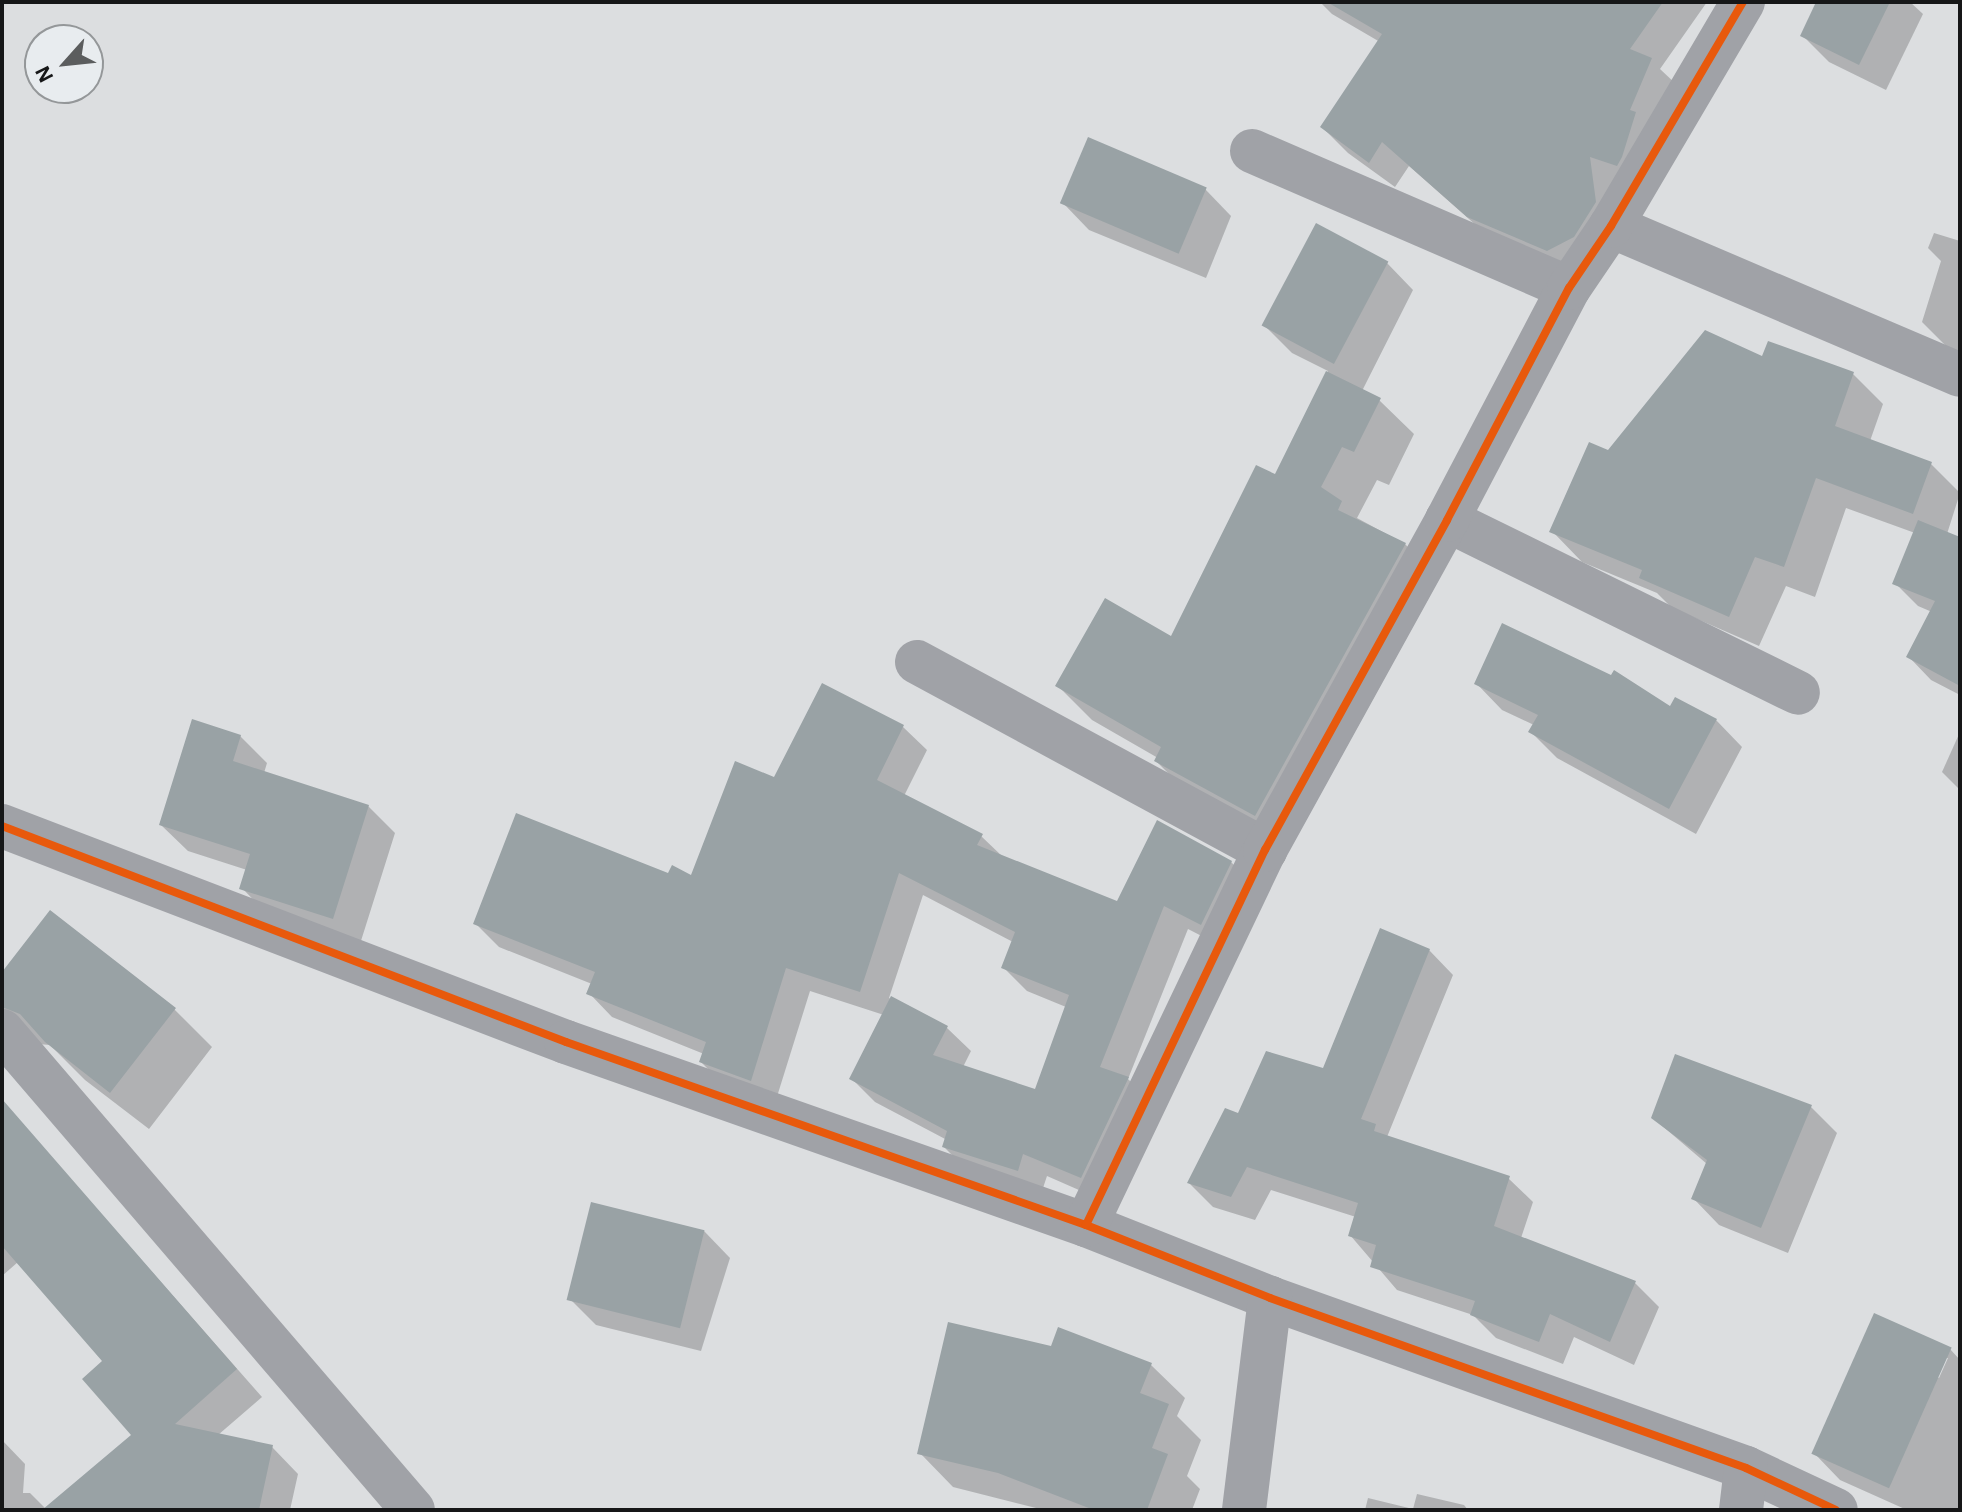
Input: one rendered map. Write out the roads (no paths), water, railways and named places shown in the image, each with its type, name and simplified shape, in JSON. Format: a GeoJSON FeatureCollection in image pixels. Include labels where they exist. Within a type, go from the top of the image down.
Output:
{"type":"FeatureCollection","features":[{"type":"Feature","properties":{"kind":"street"},"geometry":{"type":"LineString","coordinates":[[1086,1225],[1265,850],[1447,520],[1569,288],[1611,226],[1743,2]]}},
{"type":"Feature","properties":{"kind":"street"},"geometry":{"type":"LineString","coordinates":[[1252,151],[1569,288]]}},
{"type":"Feature","properties":{"kind":"street"},"geometry":{"type":"LineString","coordinates":[[1611,226],[1960,375]]}},
{"type":"Feature","properties":{"kind":"street"},"geometry":{"type":"LineString","coordinates":[[1447,520],[1798,693]]}},
{"type":"Feature","properties":{"kind":"street"},"geometry":{"type":"LineString","coordinates":[[917,662],[1265,850]]}},
{"type":"Feature","properties":{"kind":"street"},"geometry":{"type":"LineString","coordinates":[[2,826],[566,1042],[1086,1225],[1744,1489],[1836,1510]]}},
{"type":"Feature","properties":{"kind":"street"},"geometry":{"type":"LineString","coordinates":[[2,1031],[413,1510]]}},
{"type":"Feature","properties":{"kind":"street"},"geometry":{"type":"LineString","coordinates":[[1244,1510],[1270,1298]]}}]}
